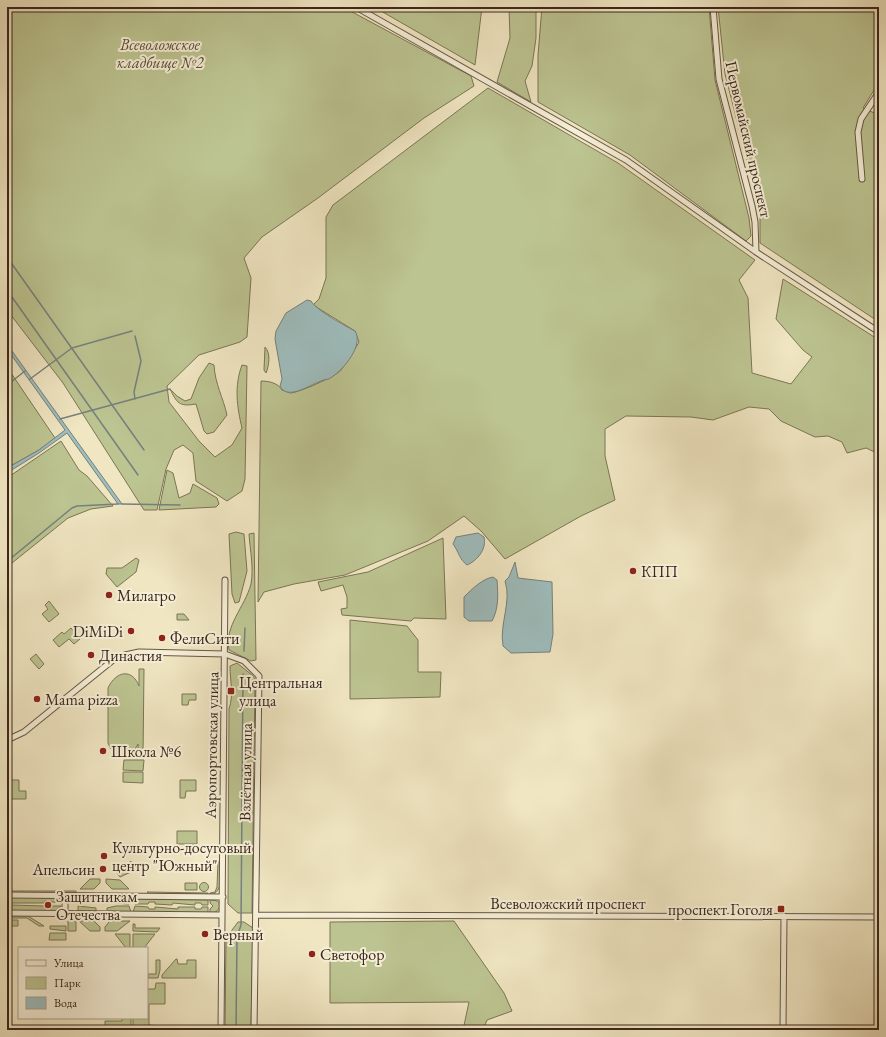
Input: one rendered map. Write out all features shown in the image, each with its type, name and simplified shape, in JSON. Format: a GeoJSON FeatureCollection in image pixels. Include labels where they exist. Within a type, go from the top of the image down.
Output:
{"type":"FeatureCollection","features":[{"type":"Feature","properties":{"kind":"street"},"geometry":{"type":"LineString","coordinates":[[356,7],[626,160],[756,252],[879,332]]}},
{"type":"Feature","properties":{"kind":"street","name":"Первомайский проспект"},"geometry":{"type":"LineString","coordinates":[[713,7],[719,79],[752,206],[755,222],[756,252]]}},
{"type":"Feature","properties":{"kind":"street"},"geometry":{"type":"LineString","coordinates":[[862,179],[858,132],[861,119],[879,92]]}},
{"type":"Feature","properties":{"kind":"street","name":"Аэропортовская улица"},"geometry":{"type":"LineString","coordinates":[[221,1030],[226,580]]}},
{"type":"Feature","properties":{"kind":"street"},"geometry":{"type":"LineString","coordinates":[[7,740],[24,732],[114,660],[125,655],[139,652],[225,654]]}},
{"type":"Feature","properties":{"kind":"street","name":"Взлётная улица"},"geometry":{"type":"LineString","coordinates":[[225,654],[244,661],[259,676],[257,915],[254,1030]]}},
{"type":"Feature","properties":{"kind":"street"},"geometry":{"type":"LineString","coordinates":[[7,895],[222,897]]}},
{"type":"Feature","properties":{"kind":"street"},"geometry":{"type":"LineString","coordinates":[[65,896],[65,914]]}},
{"type":"Feature","properties":{"kind":"street"},"geometry":{"type":"LineString","coordinates":[[7,913],[222,915]]}},
{"type":"Feature","properties":{"kind":"street","name":"Всеволожский проспект"},"geometry":{"type":"LineString","coordinates":[[257,915],[879,917]]}},
{"type":"Feature","properties":{"kind":"street"},"geometry":{"type":"LineString","coordinates":[[783,1030],[784,916]]}},
{"type":"Feature","properties":{"kind":"green space","name":"Всеволожское кладбище №2"},"geometry":{"type":"Polygon","coordinates":[[[7,7],[343,7],[471,76],[474,86],[424,118],[318,198],[262,237],[244,258],[251,278],[247,337],[240,342],[199,355],[167,386],[169,402],[199,441],[215,457],[232,445],[242,428],[237,389],[239,373],[242,365],[247,366],[245,479],[242,491],[227,501],[196,481],[193,453],[183,445],[174,450],[166,469],[157,510],[144,510],[63,383],[7,310],[7,7]]]}},
{"type":"Feature","properties":{"kind":"green space"},"geometry":{"type":"Polygon","coordinates":[[[374,7],[482,7],[475,65],[374,7]]]}},
{"type":"Feature","properties":{"kind":"green space"},"geometry":{"type":"Polygon","coordinates":[[[509,7],[536,7],[536,38],[532,66],[525,81],[531,102],[497,82],[510,38],[509,7]]]}},
{"type":"Feature","properties":{"kind":"green space"},"geometry":{"type":"Polygon","coordinates":[[[542,7],[709,7],[715,80],[749,218],[751,236],[746,241],[630,155],[538,102],[538,55],[542,7]]]}},
{"type":"Feature","properties":{"kind":"green space"},"geometry":{"type":"Polygon","coordinates":[[[718,7],[803,7],[808,9],[812,7],[879,7],[879,82],[863,108],[879,115],[879,322],[760,243],[760,210],[725,74],[718,7]]]}},
{"type":"Feature","properties":{"kind":"green space"},"geometry":{"type":"Polygon","coordinates":[[[488,88],[618,163],[755,260],[739,280],[748,298],[752,373],[791,384],[812,357],[803,350],[776,319],[783,279],[879,340],[879,454],[866,448],[847,453],[842,442],[828,436],[815,437],[781,421],[769,409],[749,407],[713,420],[691,417],[626,416],[605,429],[605,456],[615,500],[581,516],[505,559],[481,531],[464,516],[428,541],[345,575],[294,584],[264,592],[258,602],[261,381],[273,383],[282,390],[290,393],[309,387],[337,374],[348,361],[359,342],[355,331],[313,305],[319,299],[326,278],[326,217],[333,205],[488,88]]]}},
{"type":"Feature","properties":{"kind":"green space"},"geometry":{"type":"Polygon","coordinates":[[[265,347],[269,356],[269,363],[266,373],[264,370],[265,347]]]}},
{"type":"Feature","properties":{"kind":"green space"},"geometry":{"type":"Polygon","coordinates":[[[209,363],[214,365],[216,378],[227,415],[214,432],[207,434],[204,431],[196,404],[186,405],[179,403],[170,389],[185,401],[191,399],[199,378],[209,363]]]}},
{"type":"Feature","properties":{"kind":"green space"},"geometry":{"type":"Polygon","coordinates":[[[7,367],[55,438],[39,450],[7,468],[7,367]]]}},
{"type":"Feature","properties":{"kind":"green space"},"geometry":{"type":"Polygon","coordinates":[[[61,441],[79,470],[87,476],[113,506],[91,509],[68,518],[7,567],[7,478],[61,441]]]}},
{"type":"Feature","properties":{"kind":"green space"},"geometry":{"type":"Polygon","coordinates":[[[167,470],[173,473],[179,498],[190,493],[193,484],[217,498],[219,504],[216,507],[159,510],[167,470]]]}},
{"type":"Feature","properties":{"kind":"green space"},"geometry":{"type":"Polygon","coordinates":[[[236,532],[244,534],[247,571],[239,602],[235,603],[232,594],[229,534],[236,532]]]}},
{"type":"Feature","properties":{"kind":"green space"},"geometry":{"type":"Polygon","coordinates":[[[254,533],[256,660],[251,661],[229,650],[228,641],[232,625],[251,584],[252,565],[249,534],[254,533]]]}},
{"type":"Feature","properties":{"kind":"green space"},"geometry":{"type":"Polygon","coordinates":[[[443,538],[446,619],[414,618],[411,621],[342,615],[341,609],[347,608],[347,597],[343,585],[321,591],[318,582],[368,572],[443,538]]]}},
{"type":"Feature","properties":{"kind":"green space"},"geometry":{"type":"Polygon","coordinates":[[[136,558],[139,560],[136,572],[117,587],[106,574],[107,568],[122,568],[136,558]]]}},
{"type":"Feature","properties":{"kind":"green space"},"geometry":{"type":"Polygon","coordinates":[[[49,601],[59,614],[49,622],[42,614],[48,609],[45,605],[49,601]]]}},
{"type":"Feature","properties":{"kind":"green space"},"geometry":{"type":"Polygon","coordinates":[[[177,614],[184,614],[189,620],[177,620],[177,614]]]}},
{"type":"Feature","properties":{"kind":"green space"},"geometry":{"type":"Polygon","coordinates":[[[350,620],[407,626],[418,640],[418,672],[441,672],[440,697],[350,699],[350,620]]]}},
{"type":"Feature","properties":{"kind":"green space"},"geometry":{"type":"Polygon","coordinates":[[[71,628],[80,639],[74,644],[69,639],[59,647],[53,640],[62,632],[64,634],[71,628]]]}},
{"type":"Feature","properties":{"kind":"green space"},"geometry":{"type":"Polygon","coordinates":[[[36,654],[44,664],[39,669],[30,659],[36,654]]]}},
{"type":"Feature","properties":{"kind":"green space"},"geometry":{"type":"Polygon","coordinates":[[[237,663],[255,679],[252,913],[238,913],[228,904],[229,709],[232,693],[230,666],[237,663]]]}},
{"type":"Feature","properties":{"kind":"green space"},"geometry":{"type":"Polygon","coordinates":[[[139,669],[144,669],[143,756],[138,756],[138,744],[131,753],[122,756],[114,752],[108,743],[108,688],[115,678],[124,674],[132,676],[139,686],[139,669]]]}},
{"type":"Feature","properties":{"kind":"green space"},"geometry":{"type":"Polygon","coordinates":[[[182,694],[196,694],[196,700],[189,700],[188,705],[182,705],[182,694]]]}},
{"type":"Feature","properties":{"kind":"green space"},"geometry":{"type":"Polygon","coordinates":[[[124,760],[144,760],[143,771],[123,770],[124,760]]]}},
{"type":"Feature","properties":{"kind":"green space"},"geometry":{"type":"Polygon","coordinates":[[[123,772],[143,772],[143,783],[123,782],[123,772]]]}},
{"type":"Feature","properties":{"kind":"green space"},"geometry":{"type":"Polygon","coordinates":[[[9,780],[19,780],[19,791],[26,791],[26,799],[9,799],[9,780]]]}},
{"type":"Feature","properties":{"kind":"green space"},"geometry":{"type":"Polygon","coordinates":[[[180,780],[196,780],[196,791],[186,791],[185,798],[180,798],[180,780]]]}},
{"type":"Feature","properties":{"kind":"green space"},"geometry":{"type":"Polygon","coordinates":[[[177,831],[197,831],[197,844],[177,844],[177,831]]]}},
{"type":"Feature","properties":{"kind":"green space"},"geometry":{"type":"Polygon","coordinates":[[[131,861],[131,872],[120,877],[117,873],[131,861]]]}},
{"type":"Feature","properties":{"kind":"green space"},"geometry":{"type":"Polygon","coordinates":[[[218,861],[220,863],[221,877],[219,887],[217,891],[210,895],[210,893],[215,892],[217,887],[218,861]]]}},
{"type":"Feature","properties":{"kind":"green space"},"geometry":{"type":"Polygon","coordinates":[[[90,879],[100,879],[100,883],[94,889],[80,889],[90,879]]]}},
{"type":"Feature","properties":{"kind":"green space"},"geometry":{"type":"Polygon","coordinates":[[[106,879],[120,880],[129,889],[112,889],[106,883],[106,879]]]}},
{"type":"Feature","properties":{"kind":"green space"},"geometry":{"type":"Polygon","coordinates":[[[204,882],[209,887],[204,892],[199,887],[204,882]]]}},
{"type":"Feature","properties":{"kind":"green space"},"geometry":{"type":"Polygon","coordinates":[[[185,883],[197,883],[197,890],[185,890],[185,883]]]}},
{"type":"Feature","properties":{"kind":"green space"},"geometry":{"type":"Polygon","coordinates":[[[7,891],[76,891],[76,893],[7,893],[7,891]]]}},
{"type":"Feature","properties":{"kind":"green space"},"geometry":{"type":"Polygon","coordinates":[[[147,892],[208,893],[208,895],[150,894],[147,892]]]}},
{"type":"Feature","properties":{"kind":"green space"},"geometry":{"type":"Polygon","coordinates":[[[7,897],[55,898],[61,903],[45,901],[44,903],[11,903],[11,901],[7,901],[7,897]]]}},
{"type":"Feature","properties":{"kind":"green space"},"geometry":{"type":"Polygon","coordinates":[[[78,898],[96,899],[96,902],[78,904],[78,898]]]}},
{"type":"Feature","properties":{"kind":"green space"},"geometry":{"type":"Polygon","coordinates":[[[108,899],[131,899],[131,902],[129,904],[108,902],[108,899]]]}},
{"type":"Feature","properties":{"kind":"green space"},"geometry":{"type":"Polygon","coordinates":[[[133,899],[208,900],[208,905],[202,905],[201,903],[195,903],[195,905],[173,903],[172,905],[155,904],[155,902],[149,902],[148,904],[135,904],[133,899]]]}},
{"type":"Feature","properties":{"kind":"green space"},"geometry":{"type":"Polygon","coordinates":[[[210,900],[219,903],[220,907],[216,912],[210,913],[210,909],[213,906],[210,903],[210,900]]]}},
{"type":"Feature","properties":{"kind":"green space"},"geometry":{"type":"Polygon","coordinates":[[[11,905],[44,906],[45,908],[51,908],[51,906],[61,906],[55,911],[7,911],[7,908],[11,908],[11,905]]]}},
{"type":"Feature","properties":{"kind":"green space"},"geometry":{"type":"Polygon","coordinates":[[[78,906],[96,908],[96,911],[78,911],[78,906]]]}},
{"type":"Feature","properties":{"kind":"green space"},"geometry":{"type":"Polygon","coordinates":[[[129,906],[131,912],[107,911],[107,908],[129,906]]]}},
{"type":"Feature","properties":{"kind":"green space"},"geometry":{"type":"Polygon","coordinates":[[[135,906],[148,907],[149,909],[155,909],[155,907],[178,909],[178,907],[195,907],[195,909],[201,909],[202,907],[208,907],[208,913],[133,912],[135,906]]]}},
{"type":"Feature","properties":{"kind":"green space"},"geometry":{"type":"Polygon","coordinates":[[[7,916],[28,916],[44,926],[39,926],[27,918],[7,918],[7,916]]]}},
{"type":"Feature","properties":{"kind":"green space"},"geometry":{"type":"Polygon","coordinates":[[[7,920],[18,920],[18,926],[7,926],[7,920]]]}},
{"type":"Feature","properties":{"kind":"green space"},"geometry":{"type":"Polygon","coordinates":[[[68,921],[76,921],[76,931],[68,931],[68,921]]]}},
{"type":"Feature","properties":{"kind":"green space"},"geometry":{"type":"Polygon","coordinates":[[[79,921],[94,921],[100,927],[100,931],[90,931],[79,921]]]}},
{"type":"Feature","properties":{"kind":"green space"},"geometry":{"type":"Polygon","coordinates":[[[110,921],[130,921],[117,931],[105,931],[105,927],[110,921]]]}},
{"type":"Feature","properties":{"kind":"green space"},"geometry":{"type":"Polygon","coordinates":[[[454,921],[504,993],[512,1011],[487,1020],[483,1030],[463,1030],[469,1002],[330,1003],[330,922],[454,921]]]}},
{"type":"Feature","properties":{"kind":"green space"},"geometry":{"type":"Polygon","coordinates":[[[238,922],[244,922],[253,928],[251,1030],[225,1030],[226,938],[238,922]]]}},
{"type":"Feature","properties":{"kind":"green space"},"geometry":{"type":"Polygon","coordinates":[[[133,924],[135,924],[135,928],[160,928],[157,932],[133,931],[133,924]]]}},
{"type":"Feature","properties":{"kind":"green space"},"geometry":{"type":"Polygon","coordinates":[[[50,926],[66,926],[66,931],[50,929],[50,926]]]}},
{"type":"Feature","properties":{"kind":"green space"},"geometry":{"type":"Polygon","coordinates":[[[50,933],[66,933],[66,940],[49,940],[50,933]]]}},
{"type":"Feature","properties":{"kind":"green space"},"geometry":{"type":"Polygon","coordinates":[[[115,934],[130,934],[130,947],[125,947],[115,934]]]}},
{"type":"Feature","properties":{"kind":"green space"},"geometry":{"type":"Polygon","coordinates":[[[133,934],[155,934],[145,947],[133,947],[133,934]]]}},
{"type":"Feature","properties":{"kind":"green space"},"geometry":{"type":"Polygon","coordinates":[[[176,959],[178,964],[187,964],[187,960],[196,960],[196,978],[162,978],[162,975],[176,959]]]}},
{"type":"Feature","properties":{"kind":"green space"},"geometry":{"type":"Polygon","coordinates":[[[156,960],[160,960],[158,978],[148,978],[148,974],[156,974],[156,960]]]}},
{"type":"Feature","properties":{"kind":"green space"},"geometry":{"type":"Polygon","coordinates":[[[156,983],[165,983],[165,1004],[149,1004],[149,1025],[160,1026],[160,1030],[133,1030],[133,1019],[148,1019],[148,989],[155,989],[156,983]]]}},
{"type":"Feature","properties":{"kind":"green space"},"geometry":{"type":"Polygon","coordinates":[[[122,1019],[131,1019],[131,1030],[105,1030],[105,1021],[122,1021],[122,1019]]]}},
{"type":"Feature","properties":{"kind":"water"},"geometry":{"type":"Polygon","coordinates":[[[307,300],[311,301],[331,318],[355,331],[357,343],[355,350],[347,363],[331,378],[322,380],[299,391],[288,392],[283,390],[280,386],[282,379],[275,339],[276,331],[286,313],[307,300]]]}},
{"type":"Feature","properties":{"kind":"water"},"geometry":{"type":"Polygon","coordinates":[[[7,344],[122,504],[118,504],[67,433],[7,473],[7,468],[39,450],[65,430],[7,349],[7,344]]]}},
{"type":"Feature","properties":{"kind":"water"},"geometry":{"type":"Polygon","coordinates":[[[478,533],[484,537],[485,541],[483,550],[478,558],[467,565],[462,560],[453,544],[456,537],[478,533]]]}},
{"type":"Feature","properties":{"kind":"water"},"geometry":{"type":"Polygon","coordinates":[[[515,562],[518,578],[552,582],[553,634],[550,652],[511,653],[503,646],[502,638],[507,597],[505,581],[509,577],[515,562]]]}},
{"type":"Feature","properties":{"kind":"water"},"geometry":{"type":"Polygon","coordinates":[[[493,577],[497,580],[498,596],[496,611],[492,621],[469,621],[464,617],[464,597],[481,582],[493,577]]]}},
{"type":"Feature","properties":{"kind":"waterway"},"geometry":{"type":"LineString","coordinates":[[7,257],[144,450]]}},
{"type":"Feature","properties":{"kind":"waterway"},"geometry":{"type":"LineString","coordinates":[[7,290],[138,475]]}},
{"type":"Feature","properties":{"kind":"waterway"},"geometry":{"type":"LineString","coordinates":[[30,379],[72,348],[132,331]]}},
{"type":"Feature","properties":{"kind":"waterway"},"geometry":{"type":"LineString","coordinates":[[135,336],[141,361],[134,392],[135,399]]}},
{"type":"Feature","properties":{"kind":"waterway"},"geometry":{"type":"LineString","coordinates":[[7,385],[25,371]]}},
{"type":"Feature","properties":{"kind":"waterway"},"geometry":{"type":"LineString","coordinates":[[60,419],[170,389]]}},
{"type":"Feature","properties":{"kind":"waterway"},"geometry":{"type":"LineString","coordinates":[[10,559],[72,508],[77,506],[118,504]]}},
{"type":"Feature","properties":{"kind":"waterway"},"geometry":{"type":"LineString","coordinates":[[122,504],[180,505]]}},
{"type":"Feature","properties":{"kind":"waterway"},"geometry":{"type":"LineString","coordinates":[[244,651],[245,628]]}},
{"type":"Feature","properties":{"kind":"waterway"},"geometry":{"type":"LineString","coordinates":[[236,1030],[237,937],[241,925],[243,674]]}},
{"type":"Feature","properties":{"kind":"place","name":"КПП"},"geometry":{"type":"Point","coordinates":[633,571]}},
{"type":"Feature","properties":{"kind":"place","name":"Милагро"},"geometry":{"type":"Point","coordinates":[109,595]}},
{"type":"Feature","properties":{"kind":"place","name":"DiMiDi"},"geometry":{"type":"Point","coordinates":[131,631]}},
{"type":"Feature","properties":{"kind":"place","name":"ФелиСити"},"geometry":{"type":"Point","coordinates":[162,638]}},
{"type":"Feature","properties":{"kind":"place","name":"Династия"},"geometry":{"type":"Point","coordinates":[91,655]}},
{"type":"Feature","properties":{"kind":"place","name":"Центральная улица"},"geometry":{"type":"Point","coordinates":[231,691]}},
{"type":"Feature","properties":{"kind":"place","name":"Mama pizza"},"geometry":{"type":"Point","coordinates":[37,699]}},
{"type":"Feature","properties":{"kind":"place","name":"Школа №6"},"geometry":{"type":"Point","coordinates":[103,751]}},
{"type":"Feature","properties":{"kind":"place","name":"Культурно-досуговый центр \"Южный\""},"geometry":{"type":"Point","coordinates":[104,856]}},
{"type":"Feature","properties":{"kind":"place","name":"Апельсин"},"geometry":{"type":"Point","coordinates":[103,869]}},
{"type":"Feature","properties":{"kind":"place","name":"Защитникам Отечества"},"geometry":{"type":"Point","coordinates":[48,905]}},
{"type":"Feature","properties":{"kind":"place","name":"проспект Гоголя"},"geometry":{"type":"Point","coordinates":[781,909]}},
{"type":"Feature","properties":{"kind":"place","name":"Верный"},"geometry":{"type":"Point","coordinates":[205,934]}},
{"type":"Feature","properties":{"kind":"place","name":"Светофор"},"geometry":{"type":"Point","coordinates":[312,954]}}]}
